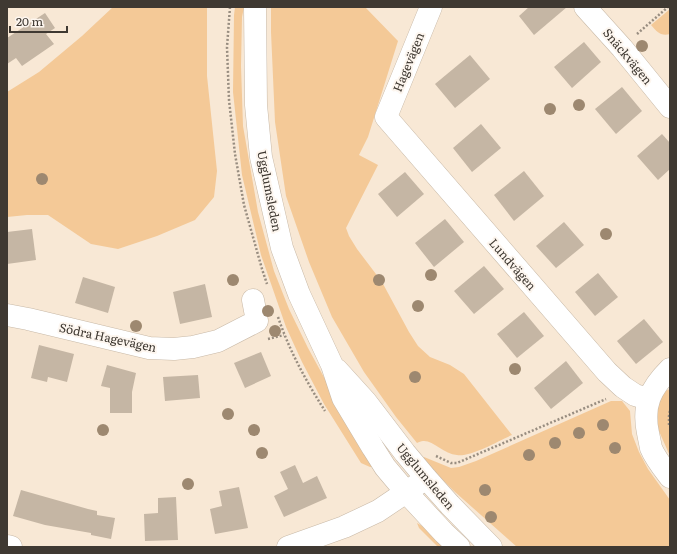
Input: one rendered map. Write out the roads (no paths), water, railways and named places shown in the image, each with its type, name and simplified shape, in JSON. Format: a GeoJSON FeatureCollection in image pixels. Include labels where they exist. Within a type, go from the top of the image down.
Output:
{"type":"FeatureCollection","features":[{"type":"Feature","properties":{"kind":"street","name":"Ugglumsleden"},"geometry":{"type":"LineString","coordinates":[[255,7],[256,105],[261,157],[282,248],[299,294],[332,365],[342,398],[385,467],[406,492],[459,547]]}},
{"type":"Feature","properties":{"kind":"street","name":"Hagevägen"},"geometry":{"type":"LineString","coordinates":[[386,117],[431,7]]}},
{"type":"Feature","properties":{"kind":"street","name":"Snäckvägen"},"geometry":{"type":"LineString","coordinates":[[585,7],[622,48],[670,107]]}},
{"type":"Feature","properties":{"kind":"street","name":"Lundvägen"},"geometry":{"type":"LineString","coordinates":[[386,117],[602,366],[623,387],[635,395],[648,399]]}},
{"type":"Feature","properties":{"kind":"street","name":"Södra Hagevägen"},"geometry":{"type":"LineString","coordinates":[[7,315],[149,348],[174,349],[193,347],[218,341],[257,321],[253,300]]}},
{"type":"Feature","properties":{"kind":"street","name":"Ugglumsleden"},"geometry":{"type":"LineString","coordinates":[[332,365],[366,402],[426,478],[491,547]]}},
{"type":"Feature","properties":{"kind":"street"},"geometry":{"type":"LineString","coordinates":[[670,369],[662,376],[653,389],[648,399],[645,419],[651,449],[658,462],[670,477]]}},
{"type":"Feature","properties":{"kind":"street"},"geometry":{"type":"LineString","coordinates":[[288,547],[344,527],[378,511],[426,478]]}},
{"type":"Feature","properties":{"kind":"street"},"geometry":{"type":"LineString","coordinates":[[7,546],[11,547]]}}]}
